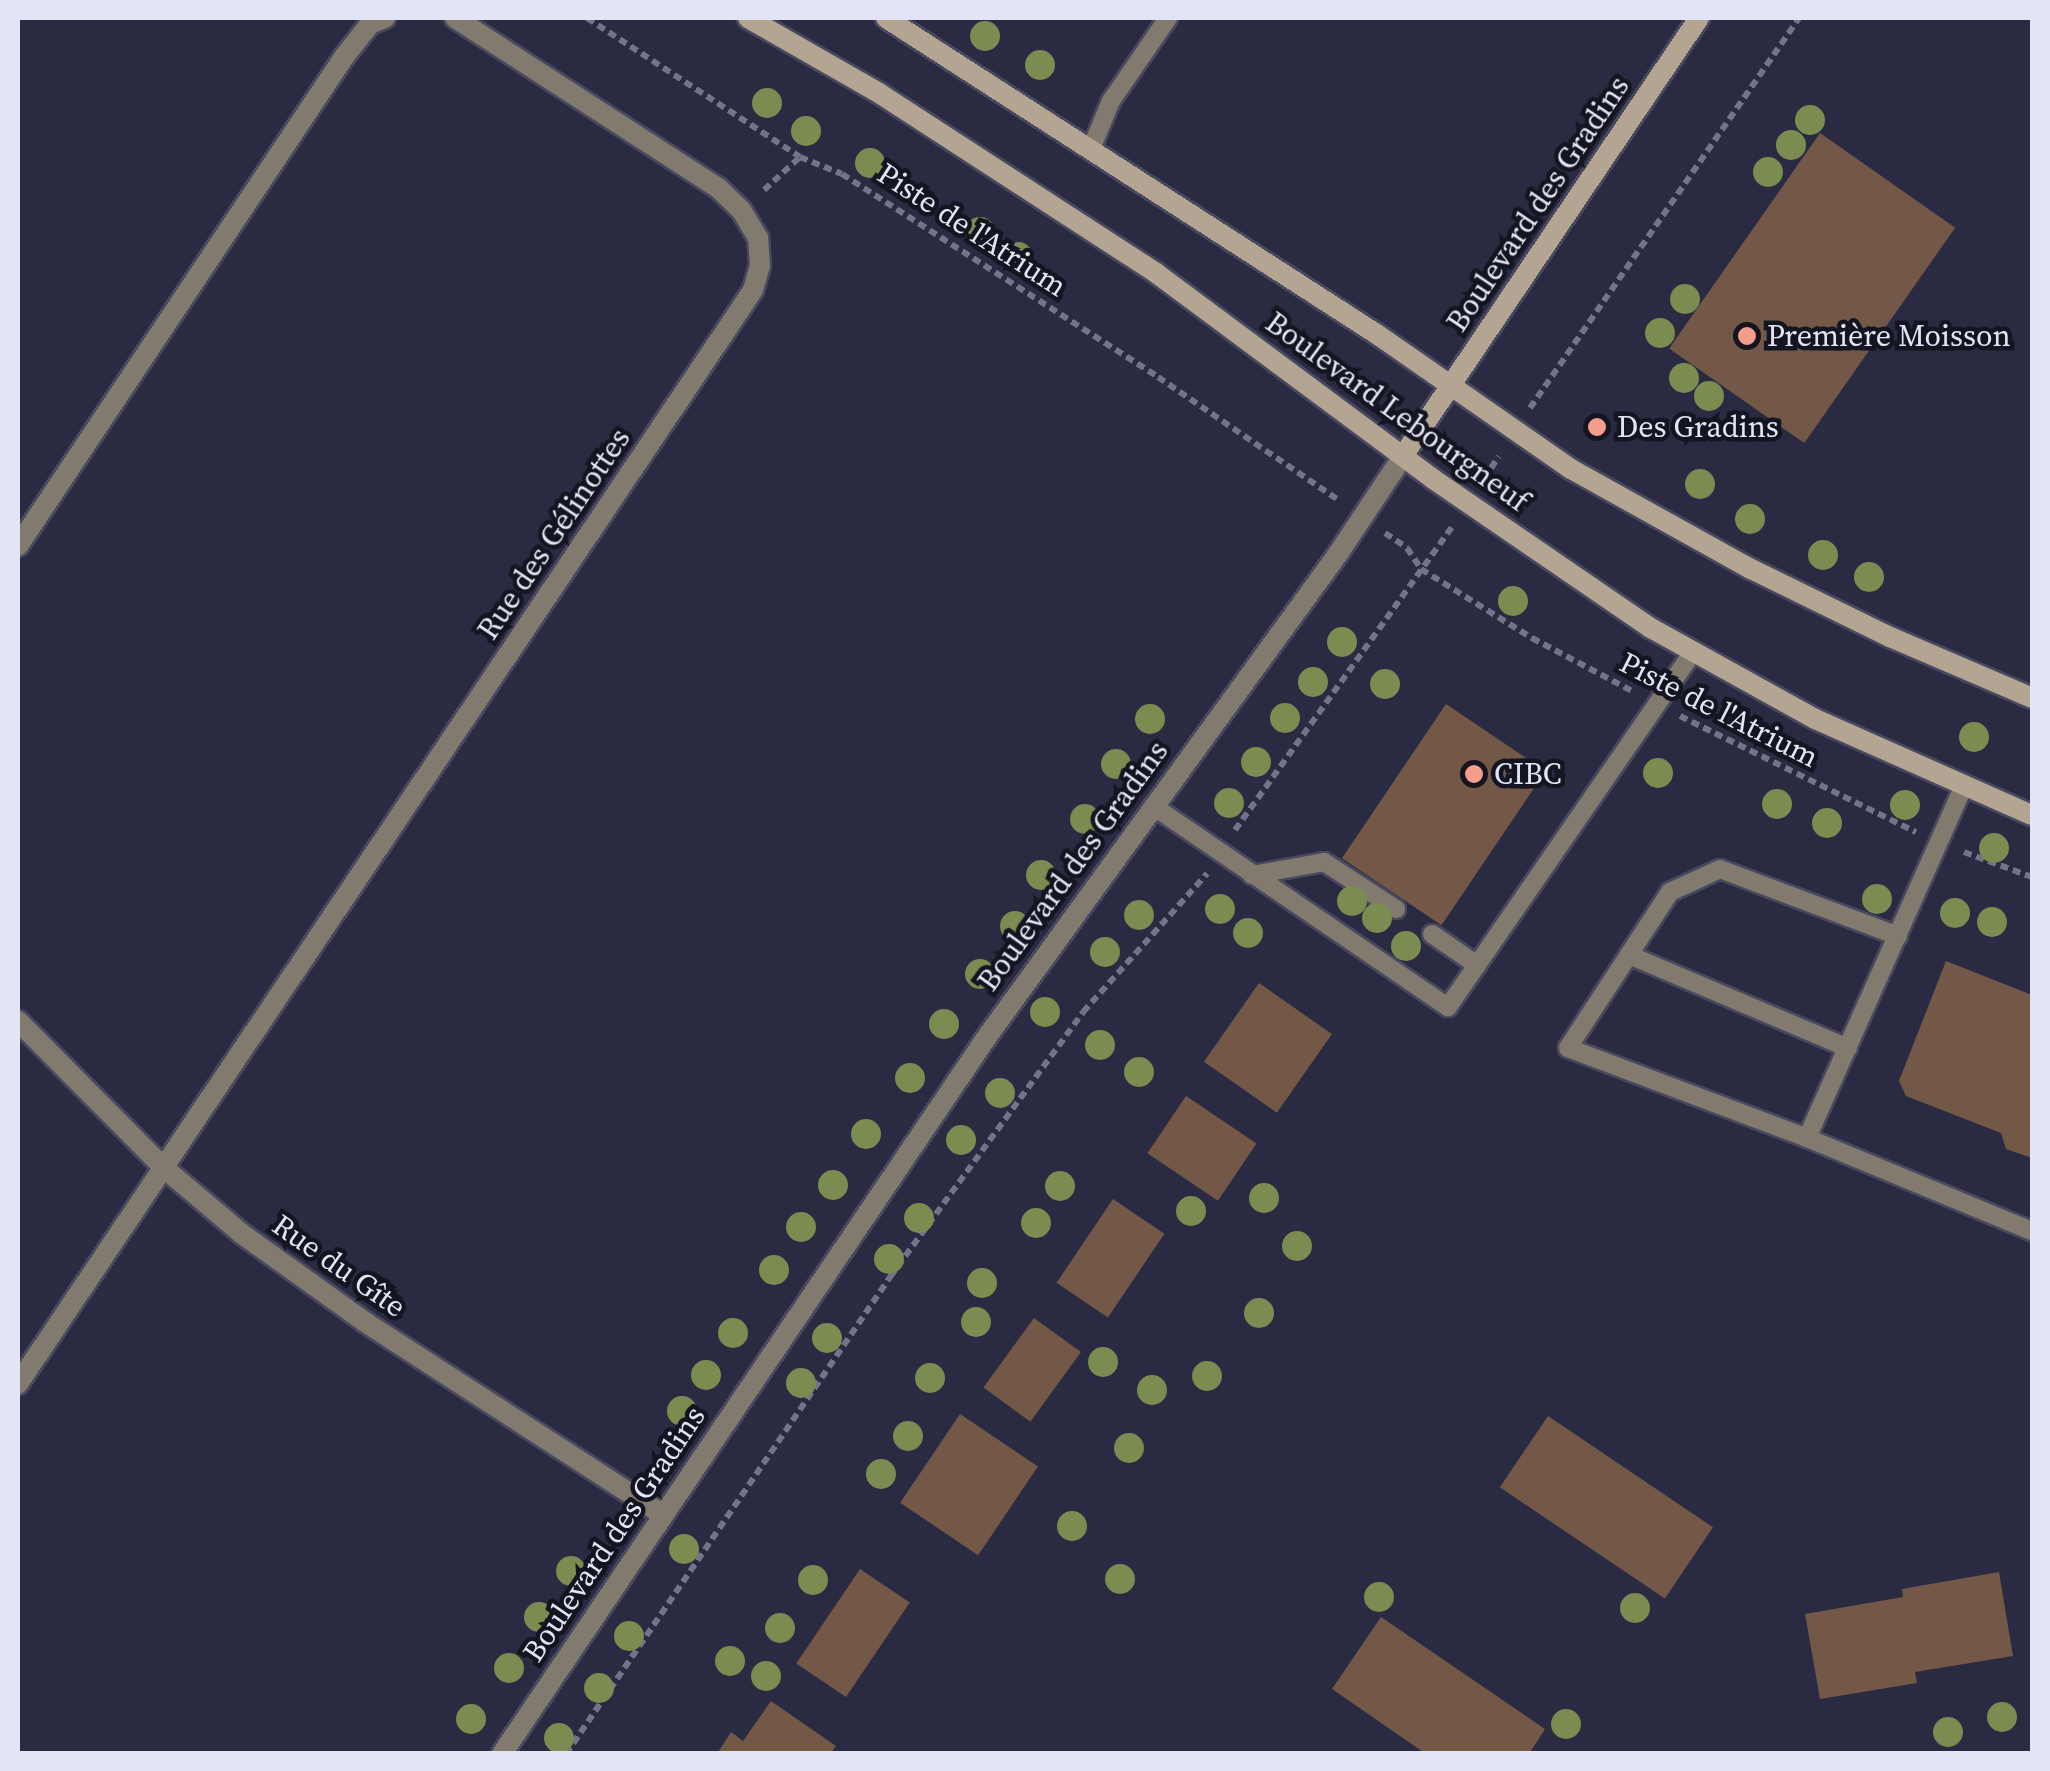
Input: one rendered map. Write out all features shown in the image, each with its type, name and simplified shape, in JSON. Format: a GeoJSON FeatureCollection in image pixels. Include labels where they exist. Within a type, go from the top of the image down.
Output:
{"type":"FeatureCollection","features":[{"type":"Feature","properties":{"kind":"main road","name":"Boulevard Lebourgneuf"},"geometry":{"type":"LineString","coordinates":[[748,18],[880,93],[1156,273],[1468,502],[1692,652],[1815,719],[2032,814]]}},
{"type":"Feature","properties":{"kind":"main road","name":"Boulevard Lebourgneuf"},"geometry":{"type":"LineString","coordinates":[[886,18],[1378,335],[1514,432],[1751,570],[1890,637],[2032,698]]}},
{"type":"Feature","properties":{"kind":"main road","name":"Boulevard des Gradins"},"geometry":{"type":"LineString","coordinates":[[1404,456],[1699,18]]}},
{"type":"Feature","properties":{"kind":"street"},"geometry":{"type":"LineString","coordinates":[[18,546],[344,57],[370,24],[385,18]]}},
{"type":"Feature","properties":{"kind":"street","name":"Rue des Gélinottes"},"geometry":{"type":"LineString","coordinates":[[18,1384],[753,290],[760,266],[758,238],[741,210],[718,188],[455,18]]}},
{"type":"Feature","properties":{"kind":"street","name":"Boulevard des Gradins"},"geometry":{"type":"LineString","coordinates":[[502,1754],[989,1034],[1404,456]]}},
{"type":"Feature","properties":{"kind":"street","name":"Rue du Gîte"},"geometry":{"type":"LineString","coordinates":[[18,1020],[163,1167],[242,1234],[365,1322],[663,1515]]}},
{"type":"Feature","properties":{"kind":"lane"},"geometry":{"type":"LineString","coordinates":[[1090,149],[1111,102],[1168,18]]}},
{"type":"Feature","properties":{"kind":"lane"},"geometry":{"type":"LineString","coordinates":[[1153,806],[1218,854],[1448,1007],[1692,652]]}},
{"type":"Feature","properties":{"kind":"lane"},"geometry":{"type":"LineString","coordinates":[[1807,1138],[1964,786]]}},
{"type":"Feature","properties":{"kind":"lane"},"geometry":{"type":"LineString","coordinates":[[1252,876],[1324,862],[1396,910]]}},
{"type":"Feature","properties":{"kind":"lane"},"geometry":{"type":"LineString","coordinates":[[1898,936],[1720,869],[1670,892],[1568,1048],[1807,1138],[2032,1231]]}},
{"type":"Feature","properties":{"kind":"lane"},"geometry":{"type":"LineString","coordinates":[[1432,934],[1477,965]]}},
{"type":"Feature","properties":{"kind":"lane"},"geometry":{"type":"LineString","coordinates":[[1629,955],[1848,1048]]}},
{"type":"Feature","properties":{"kind":"path","name":"Piste de l'Atrium"},"geometry":{"type":"LineString","coordinates":[[587,18],[800,157],[842,174],[1203,406],[1326,492]]}},
{"type":"Feature","properties":{"kind":"path"},"geometry":{"type":"LineString","coordinates":[[566,1754],[890,1276],[1082,1012],[1204,878],[1468,502],[1799,18]]}},
{"type":"Feature","properties":{"kind":"path"},"geometry":{"type":"LineString","coordinates":[[741,210],[800,157]]}},
{"type":"Feature","properties":{"kind":"path","name":"Piste de l'Atrium"},"geometry":{"type":"LineString","coordinates":[[1407,548],[1421,569],[1532,638],[1655,703],[1938,843],[2032,877]]}},
{"type":"Feature","properties":{"kind":"building"},"geometry":{"type":"Polygon","coordinates":[[[1820,133],[1955,228],[1804,443],[1669,348],[1820,133]]]}},
{"type":"Feature","properties":{"kind":"building"},"geometry":{"type":"Polygon","coordinates":[[[1446,704],[1545,771],[1441,925],[1342,858],[1446,704]]]}},
{"type":"Feature","properties":{"kind":"building"},"geometry":{"type":"Polygon","coordinates":[[[1946,961],[2032,995],[2032,1158],[2006,1149],[2001,1133],[1906,1096],[1899,1081],[1946,961]]]}},
{"type":"Feature","properties":{"kind":"building"},"geometry":{"type":"Polygon","coordinates":[[[1259,983],[1332,1034],[1277,1113],[1204,1062],[1259,983]]]}},
{"type":"Feature","properties":{"kind":"building"},"geometry":{"type":"Polygon","coordinates":[[[1186,1096],[1256,1144],[1218,1201],[1147,1153],[1186,1096]]]}},
{"type":"Feature","properties":{"kind":"building"},"geometry":{"type":"Polygon","coordinates":[[[1113,1199],[1164,1234],[1108,1317],[1057,1283],[1113,1199]]]}},
{"type":"Feature","properties":{"kind":"building"},"geometry":{"type":"Polygon","coordinates":[[[1034,1318],[1081,1352],[1030,1422],[983,1388],[1034,1318]]]}},
{"type":"Feature","properties":{"kind":"building"},"geometry":{"type":"Polygon","coordinates":[[[960,1414],[1038,1467],[978,1555],[900,1503],[960,1414]]]}},
{"type":"Feature","properties":{"kind":"building"},"geometry":{"type":"Polygon","coordinates":[[[1548,1416],[1713,1527],[1665,1599],[1500,1487],[1548,1416]]]}},
{"type":"Feature","properties":{"kind":"building"},"geometry":{"type":"Polygon","coordinates":[[[860,1569],[910,1603],[846,1697],[796,1664],[860,1569]]]}},
{"type":"Feature","properties":{"kind":"building"},"geometry":{"type":"Polygon","coordinates":[[[1999,1572],[2013,1656],[1915,1672],[1917,1683],[1820,1699],[1805,1614],[1903,1597],[1902,1589],[1999,1572]]]}},
{"type":"Feature","properties":{"kind":"building"},"geometry":{"type":"Polygon","coordinates":[[[1381,1617],[1545,1729],[1529,1754],[1426,1754],[1332,1689],[1381,1617]]]}},
{"type":"Feature","properties":{"kind":"building"},"geometry":{"type":"Polygon","coordinates":[[[771,1701],[836,1746],[830,1754],[717,1754],[731,1732],[743,1741],[771,1701]]]}},
{"type":"Feature","properties":{"kind":"place","name":"Première Moisson"},"geometry":{"type":"Point","coordinates":[1747,336]}},
{"type":"Feature","properties":{"kind":"place","name":"Des Gradins"},"geometry":{"type":"Point","coordinates":[1597,427]}},
{"type":"Feature","properties":{"kind":"place","name":"CIBC"},"geometry":{"type":"Point","coordinates":[1474,774]}}]}
